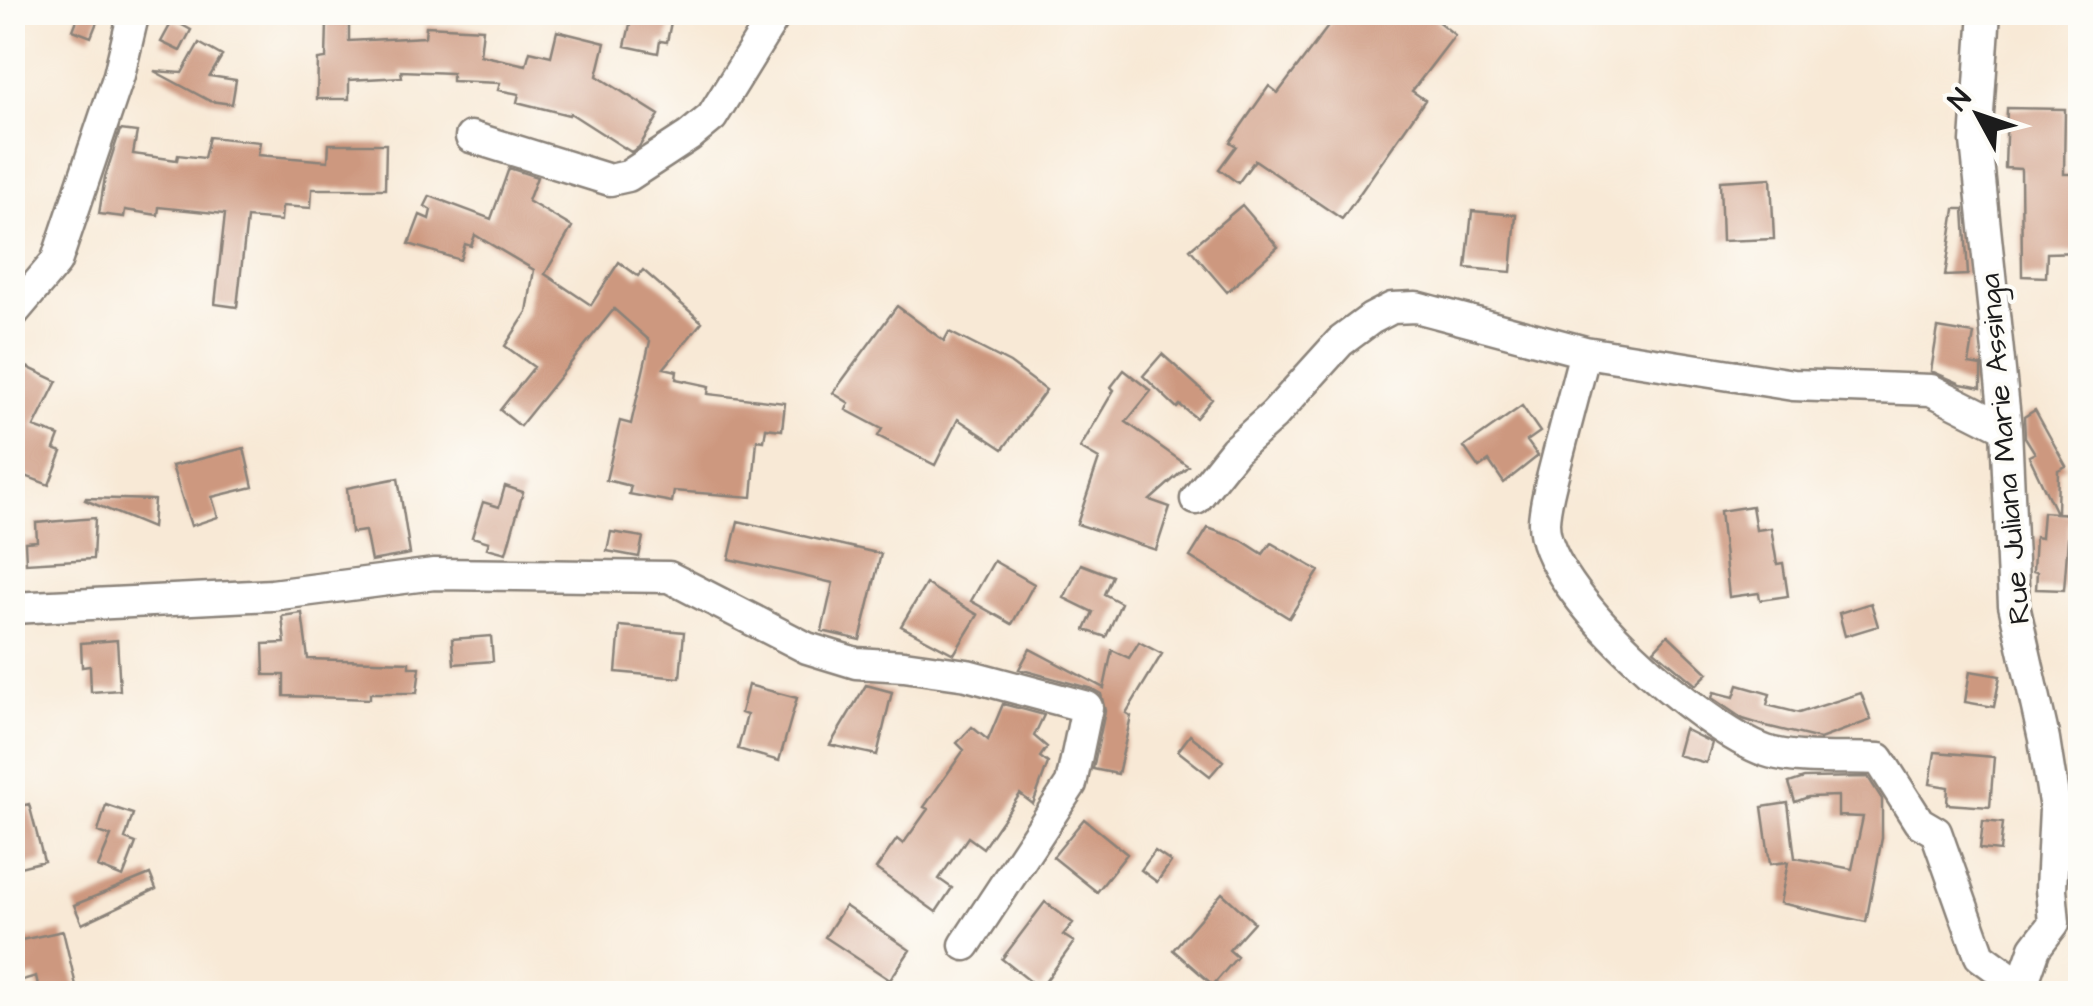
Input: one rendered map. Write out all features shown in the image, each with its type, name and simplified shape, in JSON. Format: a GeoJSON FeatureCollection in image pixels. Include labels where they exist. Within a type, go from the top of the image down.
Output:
{"type":"FeatureCollection","features":[{"type":"Feature","properties":{"kind":"street"},"geometry":{"type":"LineString","coordinates":[[12,314],[56,262],[119,75],[134,12]]}},
{"type":"Feature","properties":{"kind":"street"},"geometry":{"type":"LineString","coordinates":[[471,137],[610,180],[628,176],[712,117],[778,12]]}},
{"type":"Feature","properties":{"kind":"street","name":"Rue Juliana Marie Assinga"},"geometry":{"type":"LineString","coordinates":[[1985,12],[1976,142],[2006,428],[2014,606],[2044,739],[2055,809],[2051,890],[2067,926],[2036,948],[2020,989]]}},
{"type":"Feature","properties":{"kind":"street"},"geometry":{"type":"LineString","coordinates":[[1196,499],[1235,450],[1286,403],[1340,342],[1392,308],[1416,307],[1586,352],[1792,385],[1931,390],[2006,428]]}},
{"type":"Feature","properties":{"kind":"street"},"geometry":{"type":"LineString","coordinates":[[1586,352],[1550,485],[1544,525],[1572,587],[1646,669],[1708,721],[1740,739],[1768,752],[1879,759],[1919,822],[1936,832],[1980,956],[2020,989]]}},
{"type":"Feature","properties":{"kind":"street"},"geometry":{"type":"LineString","coordinates":[[12,608],[272,596],[434,574],[669,577],[806,648],[856,663],[967,675],[1088,707],[1070,784],[964,945]]}},
{"type":"Feature","properties":{"kind":"building"},"geometry":{"type":"Polygon","coordinates":[[[80,12],[101,12],[91,37],[73,30],[80,12]]]}},
{"type":"Feature","properties":{"kind":"building"},"geometry":{"type":"Polygon","coordinates":[[[633,12],[673,12],[667,42],[660,41],[658,53],[625,46],[633,12]]]}},
{"type":"Feature","properties":{"kind":"building"},"geometry":{"type":"Polygon","coordinates":[[[1339,12],[1426,12],[1455,35],[1412,91],[1425,100],[1342,219],[1255,160],[1238,183],[1219,169],[1236,146],[1230,142],[1269,86],[1278,93],[1339,12]]]}},
{"type":"Feature","properties":{"kind":"building"},"geometry":{"type":"Polygon","coordinates":[[[173,20],[191,30],[180,51],[161,42],[173,20]]]}},
{"type":"Feature","properties":{"kind":"building"},"geometry":{"type":"Polygon","coordinates":[[[349,21],[349,41],[425,37],[426,26],[483,29],[480,55],[526,65],[530,51],[551,56],[557,31],[605,43],[597,76],[659,115],[639,147],[631,152],[570,113],[517,102],[519,94],[498,90],[500,83],[452,81],[452,73],[401,71],[402,77],[349,80],[349,99],[317,99],[318,60],[326,59],[327,22],[349,21]]]}},
{"type":"Feature","properties":{"kind":"building"},"geometry":{"type":"Polygon","coordinates":[[[199,43],[222,56],[210,76],[236,80],[232,104],[210,101],[154,71],[182,73],[199,43]]]}},
{"type":"Feature","properties":{"kind":"building"},"geometry":{"type":"Polygon","coordinates":[[[2007,108],[2065,109],[2064,174],[2080,174],[2079,252],[2047,253],[2046,277],[2022,276],[2021,169],[2005,168],[2007,108]]]}},
{"type":"Feature","properties":{"kind":"building"},"geometry":{"type":"Polygon","coordinates":[[[120,130],[137,132],[133,154],[177,160],[178,155],[204,158],[209,137],[260,142],[258,155],[328,161],[329,144],[386,144],[385,189],[312,189],[311,208],[282,206],[281,221],[247,218],[237,307],[215,304],[225,214],[159,207],[158,215],[125,210],[124,217],[99,214],[105,177],[120,130]]]}},
{"type":"Feature","properties":{"kind":"building"},"geometry":{"type":"Polygon","coordinates":[[[509,168],[537,177],[528,201],[572,227],[545,274],[591,305],[619,262],[638,276],[643,270],[702,322],[664,368],[677,371],[676,379],[709,386],[708,394],[785,403],[782,430],[766,428],[764,441],[757,440],[752,497],[674,491],[672,502],[629,494],[631,486],[606,480],[620,421],[631,424],[650,341],[614,309],[520,426],[500,410],[534,367],[505,346],[527,312],[534,270],[475,235],[471,246],[465,244],[460,260],[409,244],[420,215],[429,219],[431,210],[425,206],[430,196],[491,219],[509,168]]]}},
{"type":"Feature","properties":{"kind":"building"},"geometry":{"type":"Polygon","coordinates":[[[1771,178],[1774,239],[1722,241],[1720,181],[1771,178]]]}},
{"type":"Feature","properties":{"kind":"building"},"geometry":{"type":"Polygon","coordinates":[[[1242,205],[1278,247],[1227,292],[1190,249],[1242,205]]]}},
{"type":"Feature","properties":{"kind":"building"},"geometry":{"type":"Polygon","coordinates":[[[1955,209],[1964,209],[1968,275],[1945,276],[1955,209]]]}},
{"type":"Feature","properties":{"kind":"building"},"geometry":{"type":"Polygon","coordinates":[[[1472,211],[1516,215],[1511,272],[1466,268],[1472,211]]]}},
{"type":"Feature","properties":{"kind":"building"},"geometry":{"type":"Polygon","coordinates":[[[897,306],[944,341],[949,332],[1010,363],[1046,390],[1003,449],[958,419],[935,465],[878,436],[882,429],[846,410],[849,403],[833,393],[897,306]]]}},
{"type":"Feature","properties":{"kind":"building"},"geometry":{"type":"Polygon","coordinates":[[[1938,328],[1974,334],[1969,364],[1981,366],[1981,388],[1931,371],[1938,328]]]}},
{"type":"Feature","properties":{"kind":"building"},"geometry":{"type":"Polygon","coordinates":[[[1162,354],[1212,399],[1196,418],[1180,405],[1177,408],[1143,376],[1162,354]]]}},
{"type":"Feature","properties":{"kind":"building"},"geometry":{"type":"Polygon","coordinates":[[[12,360],[57,381],[34,427],[59,436],[54,449],[62,452],[49,485],[12,471],[12,360]]]}},
{"type":"Feature","properties":{"kind":"building"},"geometry":{"type":"Polygon","coordinates":[[[1124,370],[1151,391],[1126,422],[1188,466],[1150,500],[1170,507],[1156,550],[1077,524],[1099,459],[1080,448],[1124,370]]]}},
{"type":"Feature","properties":{"kind":"building"},"geometry":{"type":"Polygon","coordinates":[[[1522,406],[1540,432],[1527,441],[1538,456],[1504,483],[1489,461],[1479,468],[1464,447],[1522,406]]]}},
{"type":"Feature","properties":{"kind":"building"},"geometry":{"type":"Polygon","coordinates":[[[2035,410],[2066,466],[2058,470],[2057,513],[2070,514],[2064,590],[2036,589],[2037,572],[2033,571],[2035,537],[2041,538],[2043,512],[2056,513],[2029,456],[2035,453],[2025,437],[2024,417],[2035,410]]]}},
{"type":"Feature","properties":{"kind":"building"},"geometry":{"type":"Polygon","coordinates":[[[244,448],[253,487],[212,497],[218,517],[191,526],[172,466],[244,448]]]}},
{"type":"Feature","properties":{"kind":"building"},"geometry":{"type":"Polygon","coordinates":[[[398,478],[410,554],[371,561],[365,531],[351,533],[347,488],[398,478]]]}},
{"type":"Feature","properties":{"kind":"building"},"geometry":{"type":"Polygon","coordinates":[[[505,486],[523,492],[506,553],[487,548],[489,542],[472,537],[483,502],[499,507],[505,486]]]}},
{"type":"Feature","properties":{"kind":"building"},"geometry":{"type":"Polygon","coordinates":[[[85,500],[154,500],[152,528],[85,500]]]}},
{"type":"Feature","properties":{"kind":"building"},"geometry":{"type":"Polygon","coordinates":[[[1752,506],[1756,530],[1771,528],[1777,564],[1783,563],[1788,596],[1760,600],[1759,593],[1729,597],[1720,511],[1752,506]]]}},
{"type":"Feature","properties":{"kind":"building"},"geometry":{"type":"Polygon","coordinates":[[[95,518],[93,559],[26,563],[25,542],[37,541],[36,523],[95,518]]]}},
{"type":"Feature","properties":{"kind":"building"},"geometry":{"type":"Polygon","coordinates":[[[738,521],[881,554],[860,640],[822,631],[833,583],[729,559],[738,521]]]}},
{"type":"Feature","properties":{"kind":"building"},"geometry":{"type":"Polygon","coordinates":[[[1208,528],[1241,540],[1263,554],[1271,543],[1319,571],[1289,618],[1190,557],[1208,528]]]}},
{"type":"Feature","properties":{"kind":"building"},"geometry":{"type":"Polygon","coordinates":[[[611,532],[643,537],[639,557],[607,551],[611,532]]]}},
{"type":"Feature","properties":{"kind":"building"},"geometry":{"type":"Polygon","coordinates":[[[994,561],[1034,584],[1012,624],[971,601],[994,561]]]}},
{"type":"Feature","properties":{"kind":"building"},"geometry":{"type":"Polygon","coordinates":[[[1081,564],[1112,576],[1104,594],[1121,603],[1106,637],[1085,630],[1093,612],[1064,598],[1081,564]]]}},
{"type":"Feature","properties":{"kind":"building"},"geometry":{"type":"Polygon","coordinates":[[[926,584],[978,615],[954,654],[901,626],[926,584]]]}},
{"type":"Feature","properties":{"kind":"building"},"geometry":{"type":"Polygon","coordinates":[[[1871,603],[1878,626],[1845,636],[1839,613],[1871,603]]]}},
{"type":"Feature","properties":{"kind":"building"},"geometry":{"type":"Polygon","coordinates":[[[302,613],[308,659],[409,662],[409,667],[420,667],[417,693],[370,693],[370,699],[284,696],[284,675],[264,675],[263,644],[285,643],[282,616],[302,613]]]}},
{"type":"Feature","properties":{"kind":"building"},"geometry":{"type":"Polygon","coordinates":[[[620,626],[684,632],[680,678],[616,672],[620,626]]]}},
{"type":"Feature","properties":{"kind":"building"},"geometry":{"type":"Polygon","coordinates":[[[1668,635],[1708,673],[1696,685],[1654,650],[1668,635]]]}},
{"type":"Feature","properties":{"kind":"building"},"geometry":{"type":"Polygon","coordinates":[[[491,636],[493,661],[454,664],[452,639],[491,636]]]}},
{"type":"Feature","properties":{"kind":"building"},"geometry":{"type":"Polygon","coordinates":[[[117,640],[120,690],[91,692],[90,666],[82,667],[81,643],[117,640]]]}},
{"type":"Feature","properties":{"kind":"building"},"geometry":{"type":"Polygon","coordinates":[[[1139,642],[1162,654],[1126,713],[1131,716],[1118,774],[1093,769],[1105,711],[1101,694],[1019,669],[1030,649],[1104,688],[1112,650],[1129,658],[1139,642]]]}},
{"type":"Feature","properties":{"kind":"building"},"geometry":{"type":"Polygon","coordinates":[[[1970,671],[2000,676],[1994,707],[1965,702],[1970,671]]]}},
{"type":"Feature","properties":{"kind":"building"},"geometry":{"type":"Polygon","coordinates":[[[748,685],[797,698],[779,761],[738,749],[747,715],[741,713],[748,685]]]}},
{"type":"Feature","properties":{"kind":"building"},"geometry":{"type":"Polygon","coordinates":[[[866,685],[892,692],[877,755],[830,745],[866,685]]]}},
{"type":"Feature","properties":{"kind":"building"},"geometry":{"type":"Polygon","coordinates":[[[1738,685],[1770,694],[1767,705],[1799,713],[1861,693],[1871,720],[1820,739],[1766,726],[1743,719],[1712,698],[1714,692],[1734,697],[1738,685]]]}},
{"type":"Feature","properties":{"kind":"building"},"geometry":{"type":"Polygon","coordinates":[[[1003,704],[1044,715],[1034,736],[1047,747],[1040,757],[1048,763],[1033,804],[1020,794],[983,848],[968,837],[939,879],[952,888],[936,912],[876,869],[897,839],[903,844],[928,809],[924,807],[964,750],[957,743],[972,727],[988,740],[1003,704]]]}},
{"type":"Feature","properties":{"kind":"building"},"geometry":{"type":"Polygon","coordinates":[[[1684,729],[1712,743],[1706,763],[1677,755],[1684,729]]]}},
{"type":"Feature","properties":{"kind":"building"},"geometry":{"type":"Polygon","coordinates":[[[1190,735],[1223,761],[1210,776],[1178,751],[1190,735]]]}},
{"type":"Feature","properties":{"kind":"building"},"geometry":{"type":"Polygon","coordinates":[[[1935,752],[1994,757],[1990,807],[1947,804],[1948,787],[1930,784],[1935,752]]]}},
{"type":"Feature","properties":{"kind":"building"},"geometry":{"type":"Polygon","coordinates":[[[1868,777],[1882,799],[1882,838],[1866,922],[1780,903],[1788,862],[1770,864],[1762,807],[1788,803],[1795,858],[1852,869],[1863,817],[1838,816],[1838,796],[1808,797],[1795,802],[1789,783],[1804,778],[1868,777]]]}},
{"type":"Feature","properties":{"kind":"building"},"geometry":{"type":"Polygon","coordinates":[[[29,804],[44,861],[12,869],[12,808],[29,804]]]}},
{"type":"Feature","properties":{"kind":"building"},"geometry":{"type":"Polygon","coordinates":[[[106,805],[133,814],[125,839],[136,843],[123,877],[98,867],[111,836],[98,832],[106,805]]]}},
{"type":"Feature","properties":{"kind":"building"},"geometry":{"type":"Polygon","coordinates":[[[1084,819],[1127,854],[1097,892],[1053,857],[1084,819]]]}},
{"type":"Feature","properties":{"kind":"building"},"geometry":{"type":"Polygon","coordinates":[[[1983,821],[2003,823],[2000,851],[1980,849],[1983,821]]]}},
{"type":"Feature","properties":{"kind":"building"},"geometry":{"type":"Polygon","coordinates":[[[1155,851],[1171,862],[1157,882],[1141,870],[1155,851]]]}},
{"type":"Feature","properties":{"kind":"building"},"geometry":{"type":"Polygon","coordinates":[[[150,874],[156,889],[82,924],[74,905],[150,874]]]}},
{"type":"Feature","properties":{"kind":"building"},"geometry":{"type":"Polygon","coordinates":[[[1222,893],[1254,922],[1229,950],[1237,957],[1213,985],[1173,950],[1222,893]]]}},
{"type":"Feature","properties":{"kind":"building"},"geometry":{"type":"Polygon","coordinates":[[[1045,902],[1073,923],[1063,935],[1074,942],[1040,989],[1002,959],[1045,902]]]}},
{"type":"Feature","properties":{"kind":"building"},"geometry":{"type":"Polygon","coordinates":[[[845,906],[910,950],[890,980],[825,937],[845,906]]]}},
{"type":"Feature","properties":{"kind":"building"},"geometry":{"type":"Polygon","coordinates":[[[63,931],[78,994],[40,994],[36,976],[12,983],[12,942],[63,931]]]}}]}
